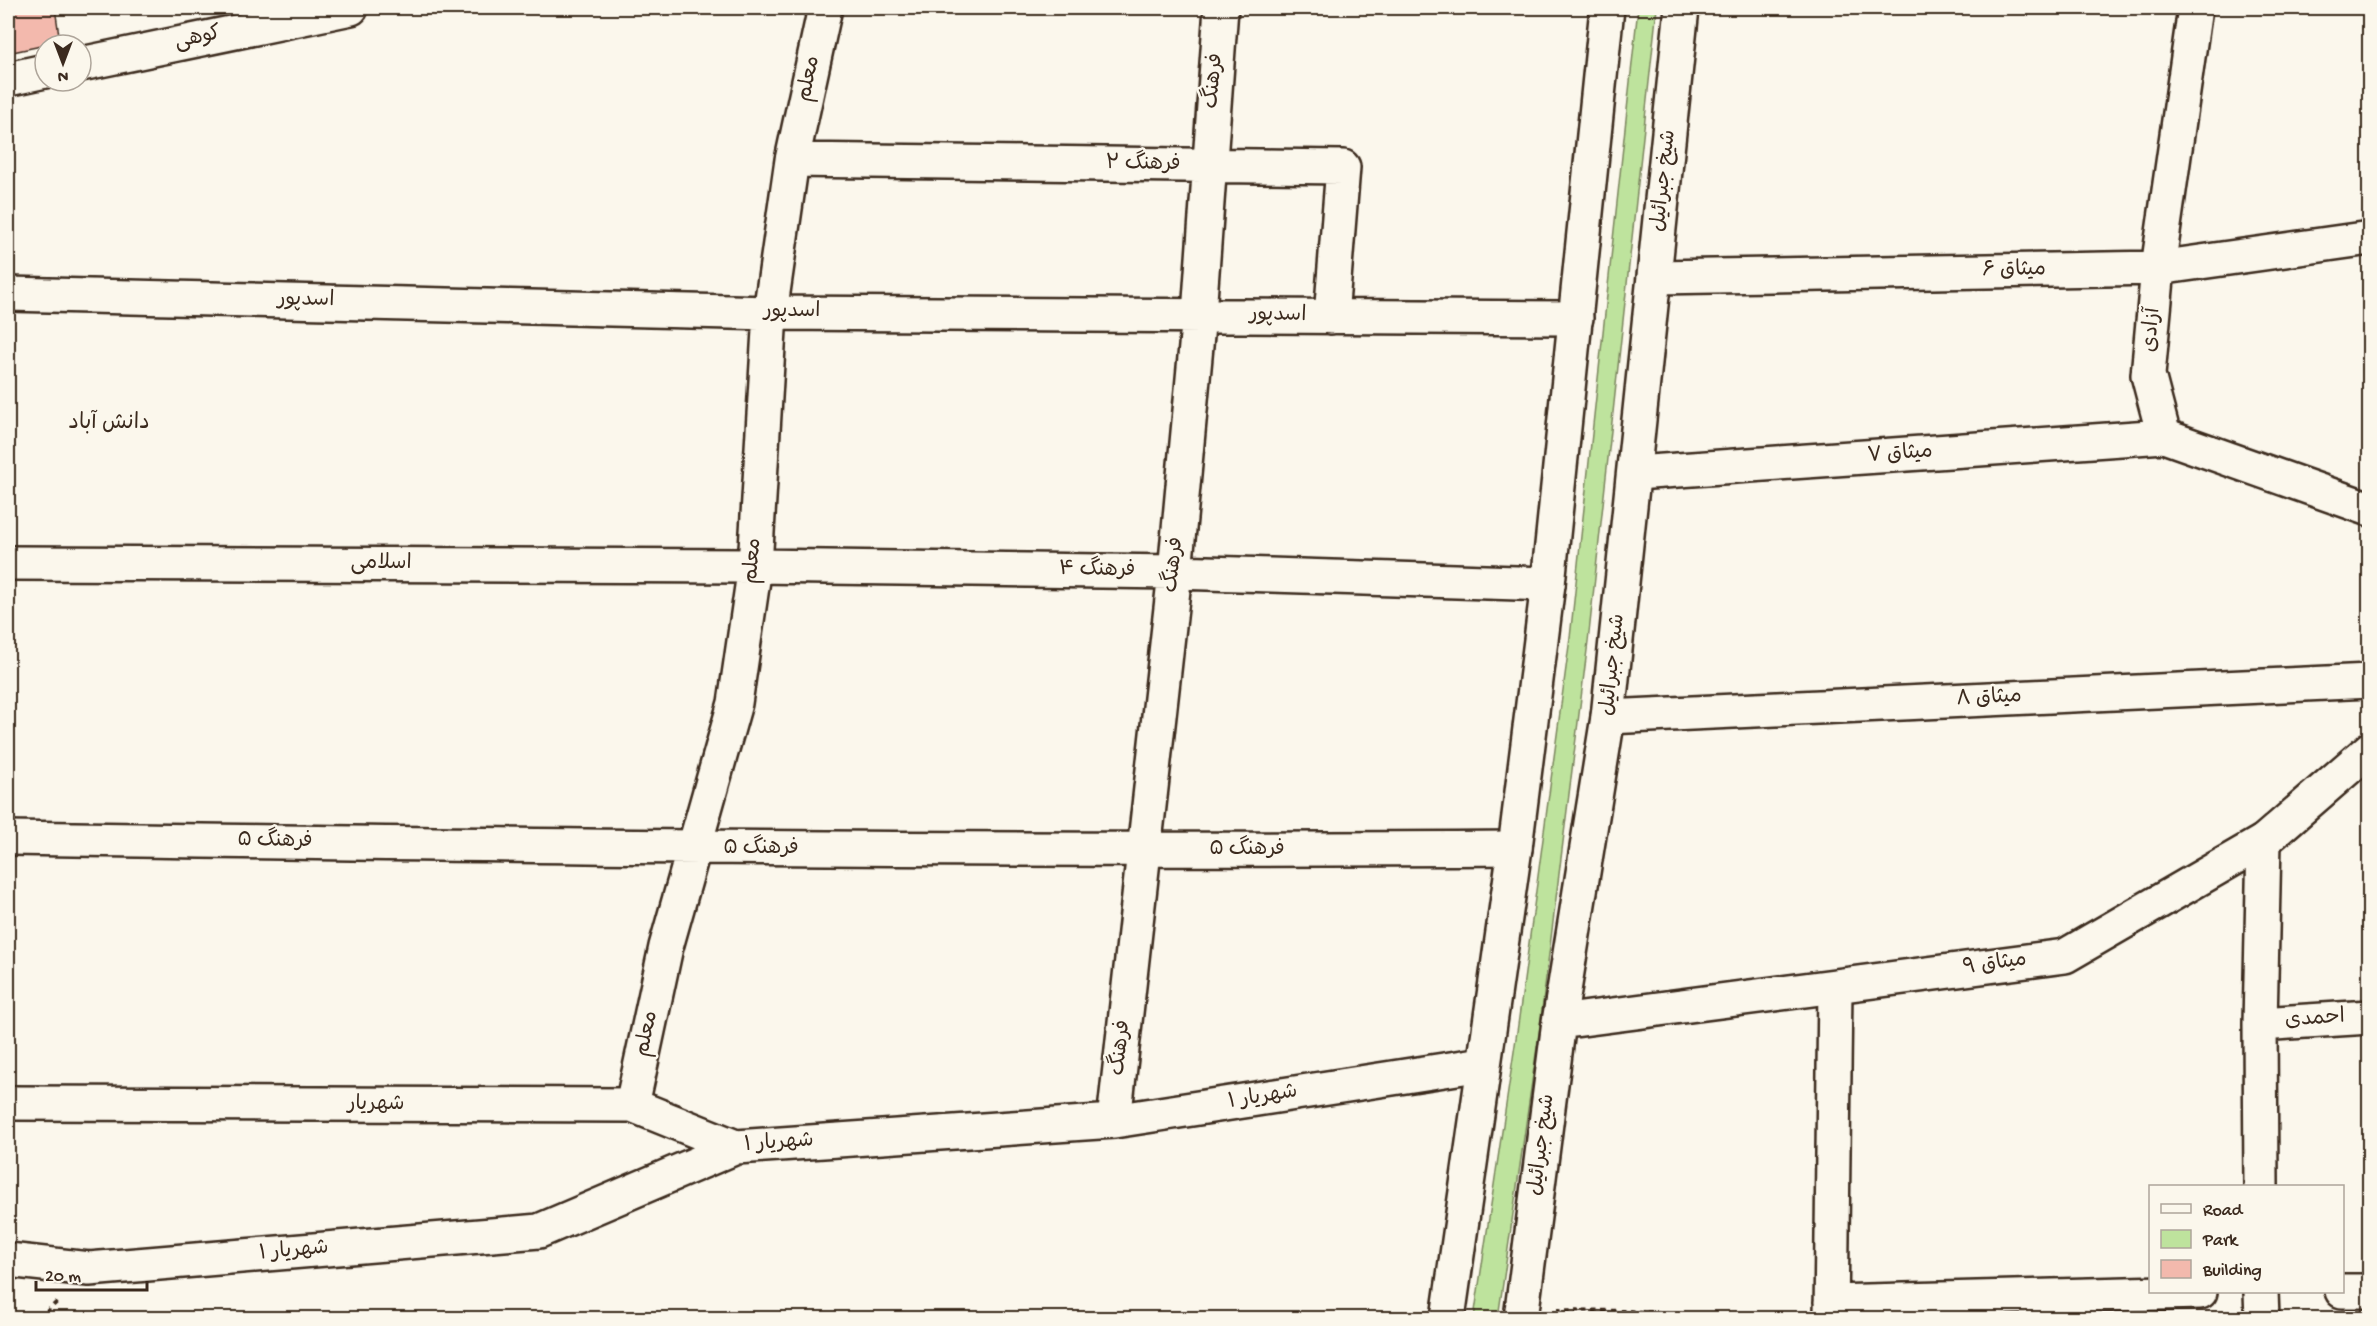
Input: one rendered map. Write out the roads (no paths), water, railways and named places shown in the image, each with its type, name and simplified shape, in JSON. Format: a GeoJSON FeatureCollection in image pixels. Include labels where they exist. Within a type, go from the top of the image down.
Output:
{"type":"FeatureCollection","features":[{"type":"Feature","properties":{"kind":"street","name":"کوهی"},"geometry":{"type":"LineString","coordinates":[[93,62],[351,8]]}},
{"type":"Feature","properties":{"kind":"street","name":"معلم"},"geometry":{"type":"LineString","coordinates":[[632,1106],[666,947],[696,848],[735,704],[755,566],[770,313],[792,160],[825,8]]}},
{"type":"Feature","properties":{"kind":"street","name":"فرهنگ"},"geometry":{"type":"LineString","coordinates":[[1114,1121],[1175,572],[1199,314],[1221,8]]}},
{"type":"Feature","properties":{"kind":"street"},"geometry":{"type":"LineString","coordinates":[[1448,1318],[1515,848],[1548,584],[1606,8]]}},
{"type":"Feature","properties":{"kind":"street","name":"شیخ جبرائیل"},"geometry":{"type":"LineString","coordinates":[[1522,1314],[1559,1022],[1608,717],[1656,277],[1682,8]]}},
{"type":"Feature","properties":{"kind":"street","name":"آزادی"},"geometry":{"type":"LineString","coordinates":[[2164,436],[2148,375],[2158,268],[2195,8]]}},
{"type":"Feature","properties":{"kind":"street"},"geometry":{"type":"LineString","coordinates":[[8,79],[33,74]]}},
{"type":"Feature","properties":{"kind":"street","name":"فرهنگ ۲"},"geometry":{"type":"LineString","coordinates":[[792,160],[1343,167],[1331,317]]}},
{"type":"Feature","properties":{"kind":"street","name":"میثاق ۶"},"geometry":{"type":"LineString","coordinates":[[1656,277],[2158,268],[2370,238]]}},
{"type":"Feature","properties":{"kind":"street","name":"اسدپور"},"geometry":{"type":"LineString","coordinates":[[8,294],[770,313],[1576,318]]}},
{"type":"Feature","properties":{"kind":"street"},"geometry":{"type":"LineString","coordinates":[[2164,436],[2370,509]]}},
{"type":"Feature","properties":{"kind":"street","name":"میثاق ۷"},"geometry":{"type":"LineString","coordinates":[[1635,473],[2164,436]]}},
{"type":"Feature","properties":{"kind":"street","name":"اسلامی"},"geometry":{"type":"LineString","coordinates":[[8,563],[755,566]]}},
{"type":"Feature","properties":{"kind":"street","name":"فرهنگ ۴"},"geometry":{"type":"LineString","coordinates":[[755,566],[1175,572],[1548,584]]}},
{"type":"Feature","properties":{"kind":"street","name":"میثاق ۸"},"geometry":{"type":"LineString","coordinates":[[1608,717],[2370,681]]}},
{"type":"Feature","properties":{"kind":"street","name":"میثاق ۹"},"geometry":{"type":"LineString","coordinates":[[1559,1022],[1835,988],[2065,956],[2264,841],[2370,749]]}},
{"type":"Feature","properties":{"kind":"street","name":"فرهنگ ۵"},"geometry":{"type":"LineString","coordinates":[[8,838],[696,848],[1143,851],[1515,848]]}},
{"type":"Feature","properties":{"kind":"street"},"geometry":{"type":"LineString","coordinates":[[2261,1185],[2260,1024],[2264,841]]}},
{"type":"Feature","properties":{"kind":"street"},"geometry":{"type":"LineString","coordinates":[[1835,988],[1831,1310],[2180,1293]]}},
{"type":"Feature","properties":{"kind":"street","name":"احمدی"},"geometry":{"type":"LineString","coordinates":[[2260,1024],[2370,1017]]}},
{"type":"Feature","properties":{"kind":"street","name":"شهریار ۱"},"geometry":{"type":"LineString","coordinates":[[8,1260],[89,1269],[538,1231],[736,1147],[1114,1121],[1483,1064]]}},
{"type":"Feature","properties":{"kind":"street","name":"شهریار"},"geometry":{"type":"LineString","coordinates":[[8,1103],[632,1106],[736,1147]]}},
{"type":"Feature","properties":{"kind":"street"},"geometry":{"type":"LineString","coordinates":[[2344,1291],[2370,1291]]}},
{"type":"Feature","properties":{"kind":"street"},"geometry":{"type":"LineString","coordinates":[[2261,1293],[2262,1318]]}},
{"type":"Feature","properties":{"kind":"district","name":"دانش آباد"},"geometry":{"type":"Point","coordinates":[109,424]}}]}
